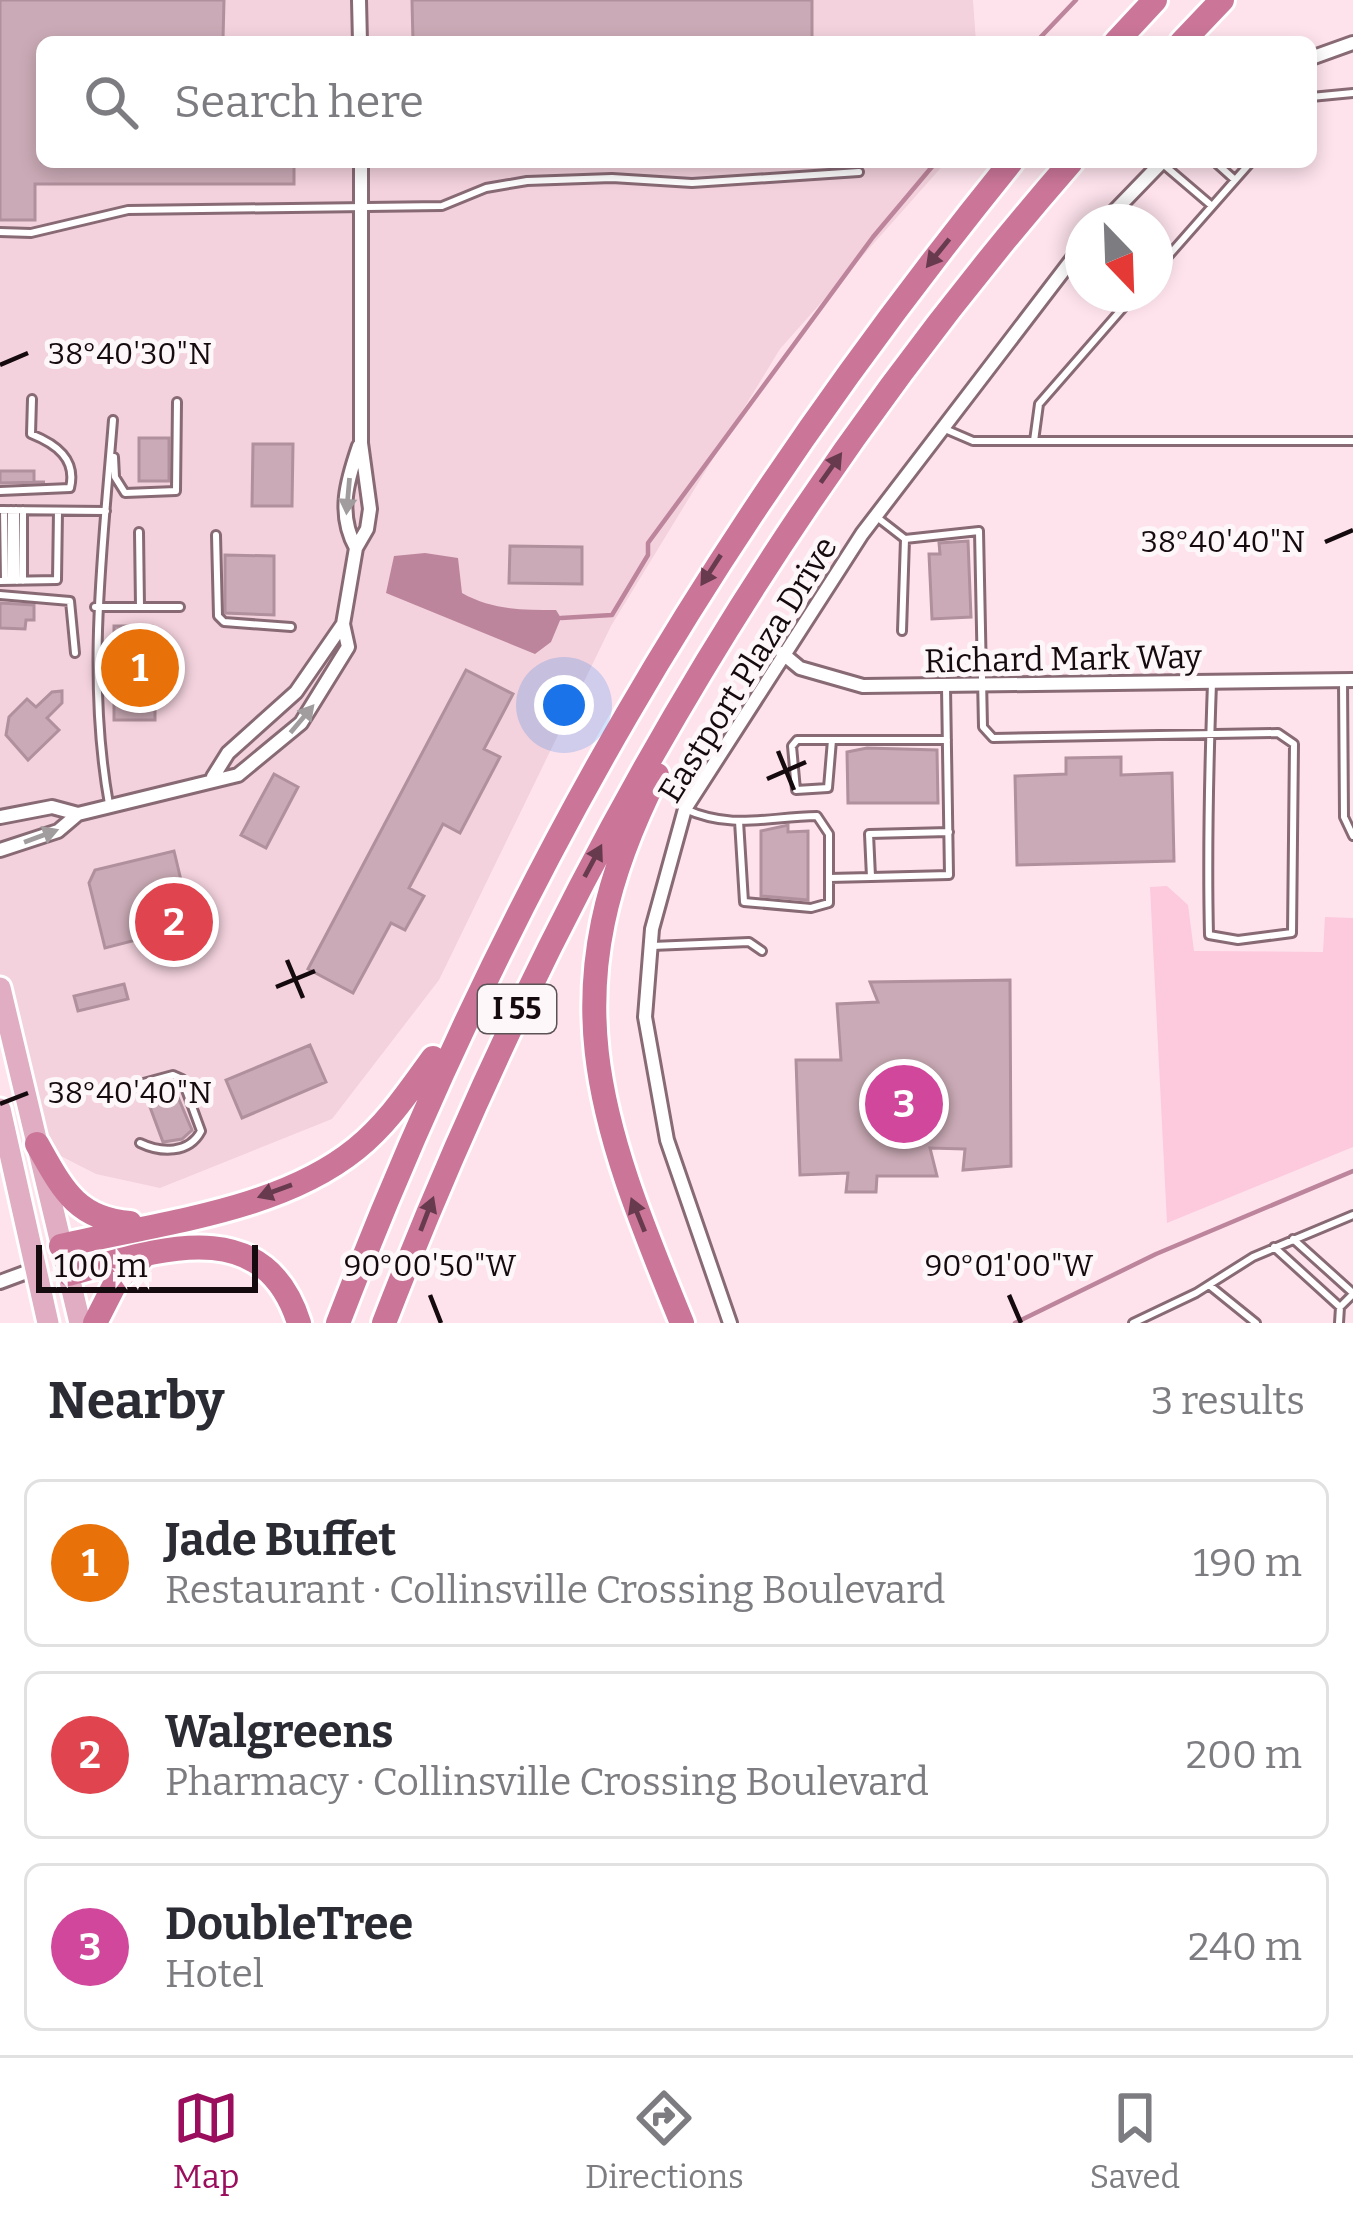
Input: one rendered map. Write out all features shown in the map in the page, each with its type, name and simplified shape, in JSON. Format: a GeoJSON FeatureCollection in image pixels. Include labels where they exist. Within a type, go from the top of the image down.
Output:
{"type":"FeatureCollection","features":[{"type":"Feature","properties":{"kind":"highway"},"geometry":{"type":"LineString","coordinates":[[1122,36],[1155,0]]}},
{"type":"Feature","properties":{"kind":"highway"},"geometry":{"type":"LineString","coordinates":[[1188,36],[1222,0]]}},
{"type":"Feature","properties":{"kind":"highway","name":"I 55"},"geometry":{"type":"LineString","coordinates":[[338,1323],[456,1035],[601,752],[703,583],[841,380],[1006,168]]}},
{"type":"Feature","properties":{"kind":"highway","name":"I 55"},"geometry":{"type":"LineString","coordinates":[[384,1323],[444,1168],[514,1017],[676,708],[831,468],[950,308],[1066,168]]}},
{"type":"Feature","properties":{"kind":"highway"},"geometry":{"type":"LineString","coordinates":[[676,708],[667,755],[636,817],[605,910],[594,1009],[600,1085],[613,1150],[682,1323]]}},
{"type":"Feature","properties":{"kind":"highway"},"geometry":{"type":"LineString","coordinates":[[61,1246],[278,1190],[339,1162],[394,1113],[456,1035]]}},
{"type":"Feature","properties":{"kind":"highway"},"geometry":{"type":"LineString","coordinates":[[37,1144],[69,1200],[89,1216],[151,1225]]}},
{"type":"Feature","properties":{"kind":"highway"},"geometry":{"type":"LineString","coordinates":[[69,1274],[150,1252],[201,1245],[245,1256],[286,1293],[299,1323]]}},
{"type":"Feature","properties":{"kind":"highway"},"geometry":{"type":"LineString","coordinates":[[95,1323],[118,1278],[150,1252]]}},
{"type":"Feature","properties":{"kind":"main road"},"geometry":{"type":"LineString","coordinates":[[0,988],[80,1323]]}},
{"type":"Feature","properties":{"kind":"main road"},"geometry":{"type":"LineString","coordinates":[[0,1109],[48,1323]]}},
{"type":"Feature","properties":{"kind":"main road"},"geometry":{"type":"LineString","coordinates":[[34,1269],[61,1246]]}},
{"type":"Feature","properties":{"kind":"main road"},"geometry":{"type":"LineString","coordinates":[[34,1269],[69,1274]]}},
{"type":"Feature","properties":{"kind":"street"},"geometry":{"type":"LineString","coordinates":[[359,0],[360,36]]}},
{"type":"Feature","properties":{"kind":"street"},"geometry":{"type":"LineString","coordinates":[[1317,56],[1353,44]]}},
{"type":"Feature","properties":{"kind":"street"},"geometry":{"type":"LineString","coordinates":[[0,850],[58,831],[78,814],[213,777],[238,775],[301,723],[347,646],[343,624],[356,548],[368,529],[370,508],[361,443],[361,168]]}},
{"type":"Feature","properties":{"kind":"street"},"geometry":{"type":"LineString","coordinates":[[1121,204],[1155,168]]}},
{"type":"Feature","properties":{"kind":"street","name":"Eastport Plaza Drive"},"geometry":{"type":"LineString","coordinates":[[730,1323],[659,1112],[645,1017],[649,946],[686,809],[782,652],[875,516],[1065,268]]}},
{"type":"Feature","properties":{"kind":"street"},"geometry":{"type":"LineString","coordinates":[[356,548],[347,532],[346,486],[361,443]]}},
{"type":"Feature","properties":{"kind":"street"},"geometry":{"type":"LineString","coordinates":[[213,777],[228,753],[296,692],[343,624]]}},
{"type":"Feature","properties":{"kind":"street","name":"Richard Mark Way"},"geometry":{"type":"LineString","coordinates":[[782,652],[800,668],[835,681],[946,687],[1348,681]]}},
{"type":"Feature","properties":{"kind":"street"},"geometry":{"type":"LineString","coordinates":[[0,817],[52,807],[78,814]]}},
{"type":"Feature","properties":{"kind":"street"},"geometry":{"type":"LineString","coordinates":[[0,1282],[34,1269]]}},
{"type":"Feature","properties":{"kind":"lane"},"geometry":{"type":"LineString","coordinates":[[1317,96],[1353,93]]}},
{"type":"Feature","properties":{"kind":"lane"},"geometry":{"type":"LineString","coordinates":[[1168,168],[1212,206]]}},
{"type":"Feature","properties":{"kind":"lane"},"geometry":{"type":"LineString","coordinates":[[1222,168],[1235,180]]}},
{"type":"Feature","properties":{"kind":"lane"},"geometry":{"type":"LineString","coordinates":[[1173,250],[1246,168]]}},
{"type":"Feature","properties":{"kind":"lane"},"geometry":{"type":"LineString","coordinates":[[0,232],[31,233],[128,210],[362,211],[442,206],[486,188],[527,182],[612,178],[692,183],[859,172]]}},
{"type":"Feature","properties":{"kind":"lane"},"geometry":{"type":"LineString","coordinates":[[1034,441],[1039,404],[1119,312]]}},
{"type":"Feature","properties":{"kind":"lane"},"geometry":{"type":"LineString","coordinates":[[0,491],[65,489],[72,480],[71,464],[31,434],[32,399]]}},
{"type":"Feature","properties":{"kind":"lane"},"geometry":{"type":"LineString","coordinates":[[112,442],[121,491],[171,494],[178,484],[177,402]]}},
{"type":"Feature","properties":{"kind":"lane"},"geometry":{"type":"LineString","coordinates":[[109,807],[100,758],[95,607],[113,420]]}},
{"type":"Feature","properties":{"kind":"lane"},"geometry":{"type":"LineString","coordinates":[[942,427],[973,441],[1353,440]]}},
{"type":"Feature","properties":{"kind":"lane"},"geometry":{"type":"LineString","coordinates":[[11,510],[106,511]]}},
{"type":"Feature","properties":{"kind":"lane"},"geometry":{"type":"LineString","coordinates":[[11,510],[11,581]]}},
{"type":"Feature","properties":{"kind":"lane"},"geometry":{"type":"LineString","coordinates":[[11,510],[11,581]]}},
{"type":"Feature","properties":{"kind":"lane"},"geometry":{"type":"LineString","coordinates":[[11,581],[57,580],[58,511]]}},
{"type":"Feature","properties":{"kind":"lane"},"geometry":{"type":"LineString","coordinates":[[875,516],[904,539],[979,531],[983,727],[993,738],[1210,734],[1278,734],[1294,744],[1292,933],[1238,940],[1209,935],[1210,734],[1212,683]]}},
{"type":"Feature","properties":{"kind":"lane"},"geometry":{"type":"LineString","coordinates":[[140,532],[140,607]]}},
{"type":"Feature","properties":{"kind":"lane"},"geometry":{"type":"LineString","coordinates":[[215,535],[218,616],[224,622],[291,627]]}},
{"type":"Feature","properties":{"kind":"lane"},"geometry":{"type":"LineString","coordinates":[[902,631],[904,539]]}},
{"type":"Feature","properties":{"kind":"lane"},"geometry":{"type":"LineString","coordinates":[[0,596],[64,597],[75,610],[75,653]]}},
{"type":"Feature","properties":{"kind":"lane"},"geometry":{"type":"LineString","coordinates":[[95,607],[180,607]]}},
{"type":"Feature","properties":{"kind":"lane"},"geometry":{"type":"LineString","coordinates":[[1348,681],[1344,817],[1353,836]]}},
{"type":"Feature","properties":{"kind":"lane"},"geometry":{"type":"LineString","coordinates":[[829,878],[949,875],[946,687]]}},
{"type":"Feature","properties":{"kind":"lane"},"geometry":{"type":"LineString","coordinates":[[832,740],[828,788],[796,790],[792,746],[797,740],[832,740],[947,740]]}},
{"type":"Feature","properties":{"kind":"lane"},"geometry":{"type":"LineString","coordinates":[[686,809],[718,824],[739,821],[817,817],[829,834],[829,903],[822,907],[751,907],[742,895],[739,821]]}},
{"type":"Feature","properties":{"kind":"lane"},"geometry":{"type":"LineString","coordinates":[[871,877],[869,833],[949,832]]}},
{"type":"Feature","properties":{"kind":"lane"},"geometry":{"type":"LineString","coordinates":[[649,946],[749,942],[762,951]]}},
{"type":"Feature","properties":{"kind":"lane"},"geometry":{"type":"LineString","coordinates":[[125,1088],[173,1075],[182,1079],[201,1131],[192,1143],[162,1152],[140,1143]]}},
{"type":"Feature","properties":{"kind":"lane"},"geometry":{"type":"LineString","coordinates":[[1133,1323],[1274,1247],[1353,1214]]}},
{"type":"Feature","properties":{"kind":"lane"},"geometry":{"type":"LineString","coordinates":[[1293,1239],[1353,1293],[1340,1307],[1339,1323]]}},
{"type":"Feature","properties":{"kind":"lane"},"geometry":{"type":"LineString","coordinates":[[1274,1247],[1340,1307]]}},
{"type":"Feature","properties":{"kind":"lane"},"geometry":{"type":"LineString","coordinates":[[1209,1285],[1256,1323]]}},
{"type":"Feature","properties":{"kind":"shaded area"},"geometry":{"type":"Polygon","coordinates":[[[0,0],[973,0],[976,36],[36,36],[36,168],[941,168],[780,349],[611,626],[439,980],[332,1119],[160,1188],[96,1174],[37,1144],[0,1002],[0,0]]]}},
{"type":"Feature","properties":{"kind":"shaded area"},"geometry":{"type":"Polygon","coordinates":[[[425,553],[458,558],[462,593],[473,599],[508,608],[556,610],[561,618],[551,642],[535,654],[386,593],[394,556],[425,553]]]}},
{"type":"Feature","properties":{"kind":"shaded area"},"geometry":{"type":"Polygon","coordinates":[[[1167,886],[1188,905],[1194,951],[1323,952],[1325,917],[1353,918],[1353,1147],[1167,1223],[1150,887],[1167,886]]]}},
{"type":"Feature","properties":{"kind":"building"},"geometry":{"type":"Polygon","coordinates":[[[0,0],[224,0],[223,36],[36,36],[36,168],[294,168],[294,184],[35,184],[35,220],[0,220],[0,0]]]}},
{"type":"Feature","properties":{"kind":"building"},"geometry":{"type":"Polygon","coordinates":[[[412,0],[812,0],[812,36],[413,36],[412,0]]]}},
{"type":"Feature","properties":{"kind":"building"},"geometry":{"type":"Polygon","coordinates":[[[139,438],[169,438],[169,481],[139,481],[139,438]]]}},
{"type":"Feature","properties":{"kind":"building"},"geometry":{"type":"Polygon","coordinates":[[[253,444],[293,444],[292,506],[252,506],[253,444]]]}},
{"type":"Feature","properties":{"kind":"building"},"geometry":{"type":"Polygon","coordinates":[[[0,471],[34,471],[34,482],[45,482],[0,483],[0,471]]]}},
{"type":"Feature","properties":{"kind":"building"},"geometry":{"type":"Polygon","coordinates":[[[968,541],[971,617],[932,619],[929,554],[940,554],[939,543],[968,541]]]}},
{"type":"Feature","properties":{"kind":"building"},"geometry":{"type":"Polygon","coordinates":[[[510,546],[582,547],[582,584],[509,583],[510,546]]]}},
{"type":"Feature","properties":{"kind":"building"},"geometry":{"type":"Polygon","coordinates":[[[225,555],[274,556],[274,615],[225,613],[225,555]]]}},
{"type":"Feature","properties":{"kind":"building"},"geometry":{"type":"Polygon","coordinates":[[[0,603],[34,605],[34,620],[26,620],[25,629],[0,628],[0,603]]]}},
{"type":"Feature","properties":{"kind":"building"},"geometry":{"type":"Polygon","coordinates":[[[114,626],[152,626],[152,655],[166,655],[166,680],[155,680],[155,720],[114,720],[114,626]]]}},
{"type":"Feature","properties":{"kind":"building"},"geometry":{"type":"Polygon","coordinates":[[[466,670],[513,694],[484,749],[500,757],[460,833],[443,824],[409,888],[424,896],[405,930],[391,923],[353,993],[308,969],[466,670]]]}},
{"type":"Feature","properties":{"kind":"building"},"geometry":{"type":"Polygon","coordinates":[[[62,691],[62,703],[47,718],[59,730],[28,760],[6,735],[9,717],[27,699],[36,707],[52,692],[62,691]]]}},
{"type":"Feature","properties":{"kind":"building"},"geometry":{"type":"Polygon","coordinates":[[[937,750],[938,803],[848,803],[847,752],[937,750]]]}},
{"type":"Feature","properties":{"kind":"building"},"geometry":{"type":"Polygon","coordinates":[[[1121,757],[1121,775],[1172,773],[1174,861],[1017,865],[1015,776],[1066,774],[1066,758],[1121,757]]]}},
{"type":"Feature","properties":{"kind":"building"},"geometry":{"type":"Polygon","coordinates":[[[274,774],[298,787],[266,848],[241,835],[274,774]]]}},
{"type":"Feature","properties":{"kind":"building"},"geometry":{"type":"Polygon","coordinates":[[[788,825],[788,832],[808,831],[808,900],[761,896],[761,831],[788,825]]]}},
{"type":"Feature","properties":{"kind":"building"},"geometry":{"type":"Polygon","coordinates":[[[174,851],[192,926],[186,928],[189,939],[170,943],[167,932],[105,948],[89,883],[95,870],[174,851]]]}},
{"type":"Feature","properties":{"kind":"building"},"geometry":{"type":"Polygon","coordinates":[[[1010,980],[1011,1166],[963,1170],[965,1149],[930,1148],[937,1176],[877,1176],[876,1192],[846,1192],[848,1173],[800,1175],[796,1060],[841,1060],[837,1004],[878,1002],[870,982],[1010,980]]]}},
{"type":"Feature","properties":{"kind":"building"},"geometry":{"type":"Polygon","coordinates":[[[124,984],[128,999],[78,1011],[74,996],[124,984]]]}},
{"type":"Feature","properties":{"kind":"building"},"geometry":{"type":"Polygon","coordinates":[[[310,1045],[326,1082],[242,1118],[226,1080],[310,1045]]]}},
{"type":"Feature","properties":{"kind":"building"},"geometry":{"type":"Polygon","coordinates":[[[172,1083],[192,1130],[182,1139],[163,1142],[144,1091],[172,1083]]]}},
{"type":"Feature","properties":{"kind":"waterway"},"geometry":{"type":"LineString","coordinates":[[1042,36],[1076,0]]}},
{"type":"Feature","properties":{"kind":"waterway"},"geometry":{"type":"LineString","coordinates":[[561,618],[612,615],[648,555],[648,543],[873,237],[931,168]]}},
{"type":"Feature","properties":{"kind":"waterway"},"geometry":{"type":"LineString","coordinates":[[1015,1323],[1156,1254],[1353,1171]]}},
{"type":"Feature","properties":{"kind":"place","name":"Jade Buffet"},"geometry":{"type":"Point","coordinates":[140,668]}},
{"type":"Feature","properties":{"kind":"place","name":"Walgreens"},"geometry":{"type":"Point","coordinates":[174,922]}},
{"type":"Feature","properties":{"kind":"place","name":"DoubleTree"},"geometry":{"type":"Point","coordinates":[904,1104]}}]}
